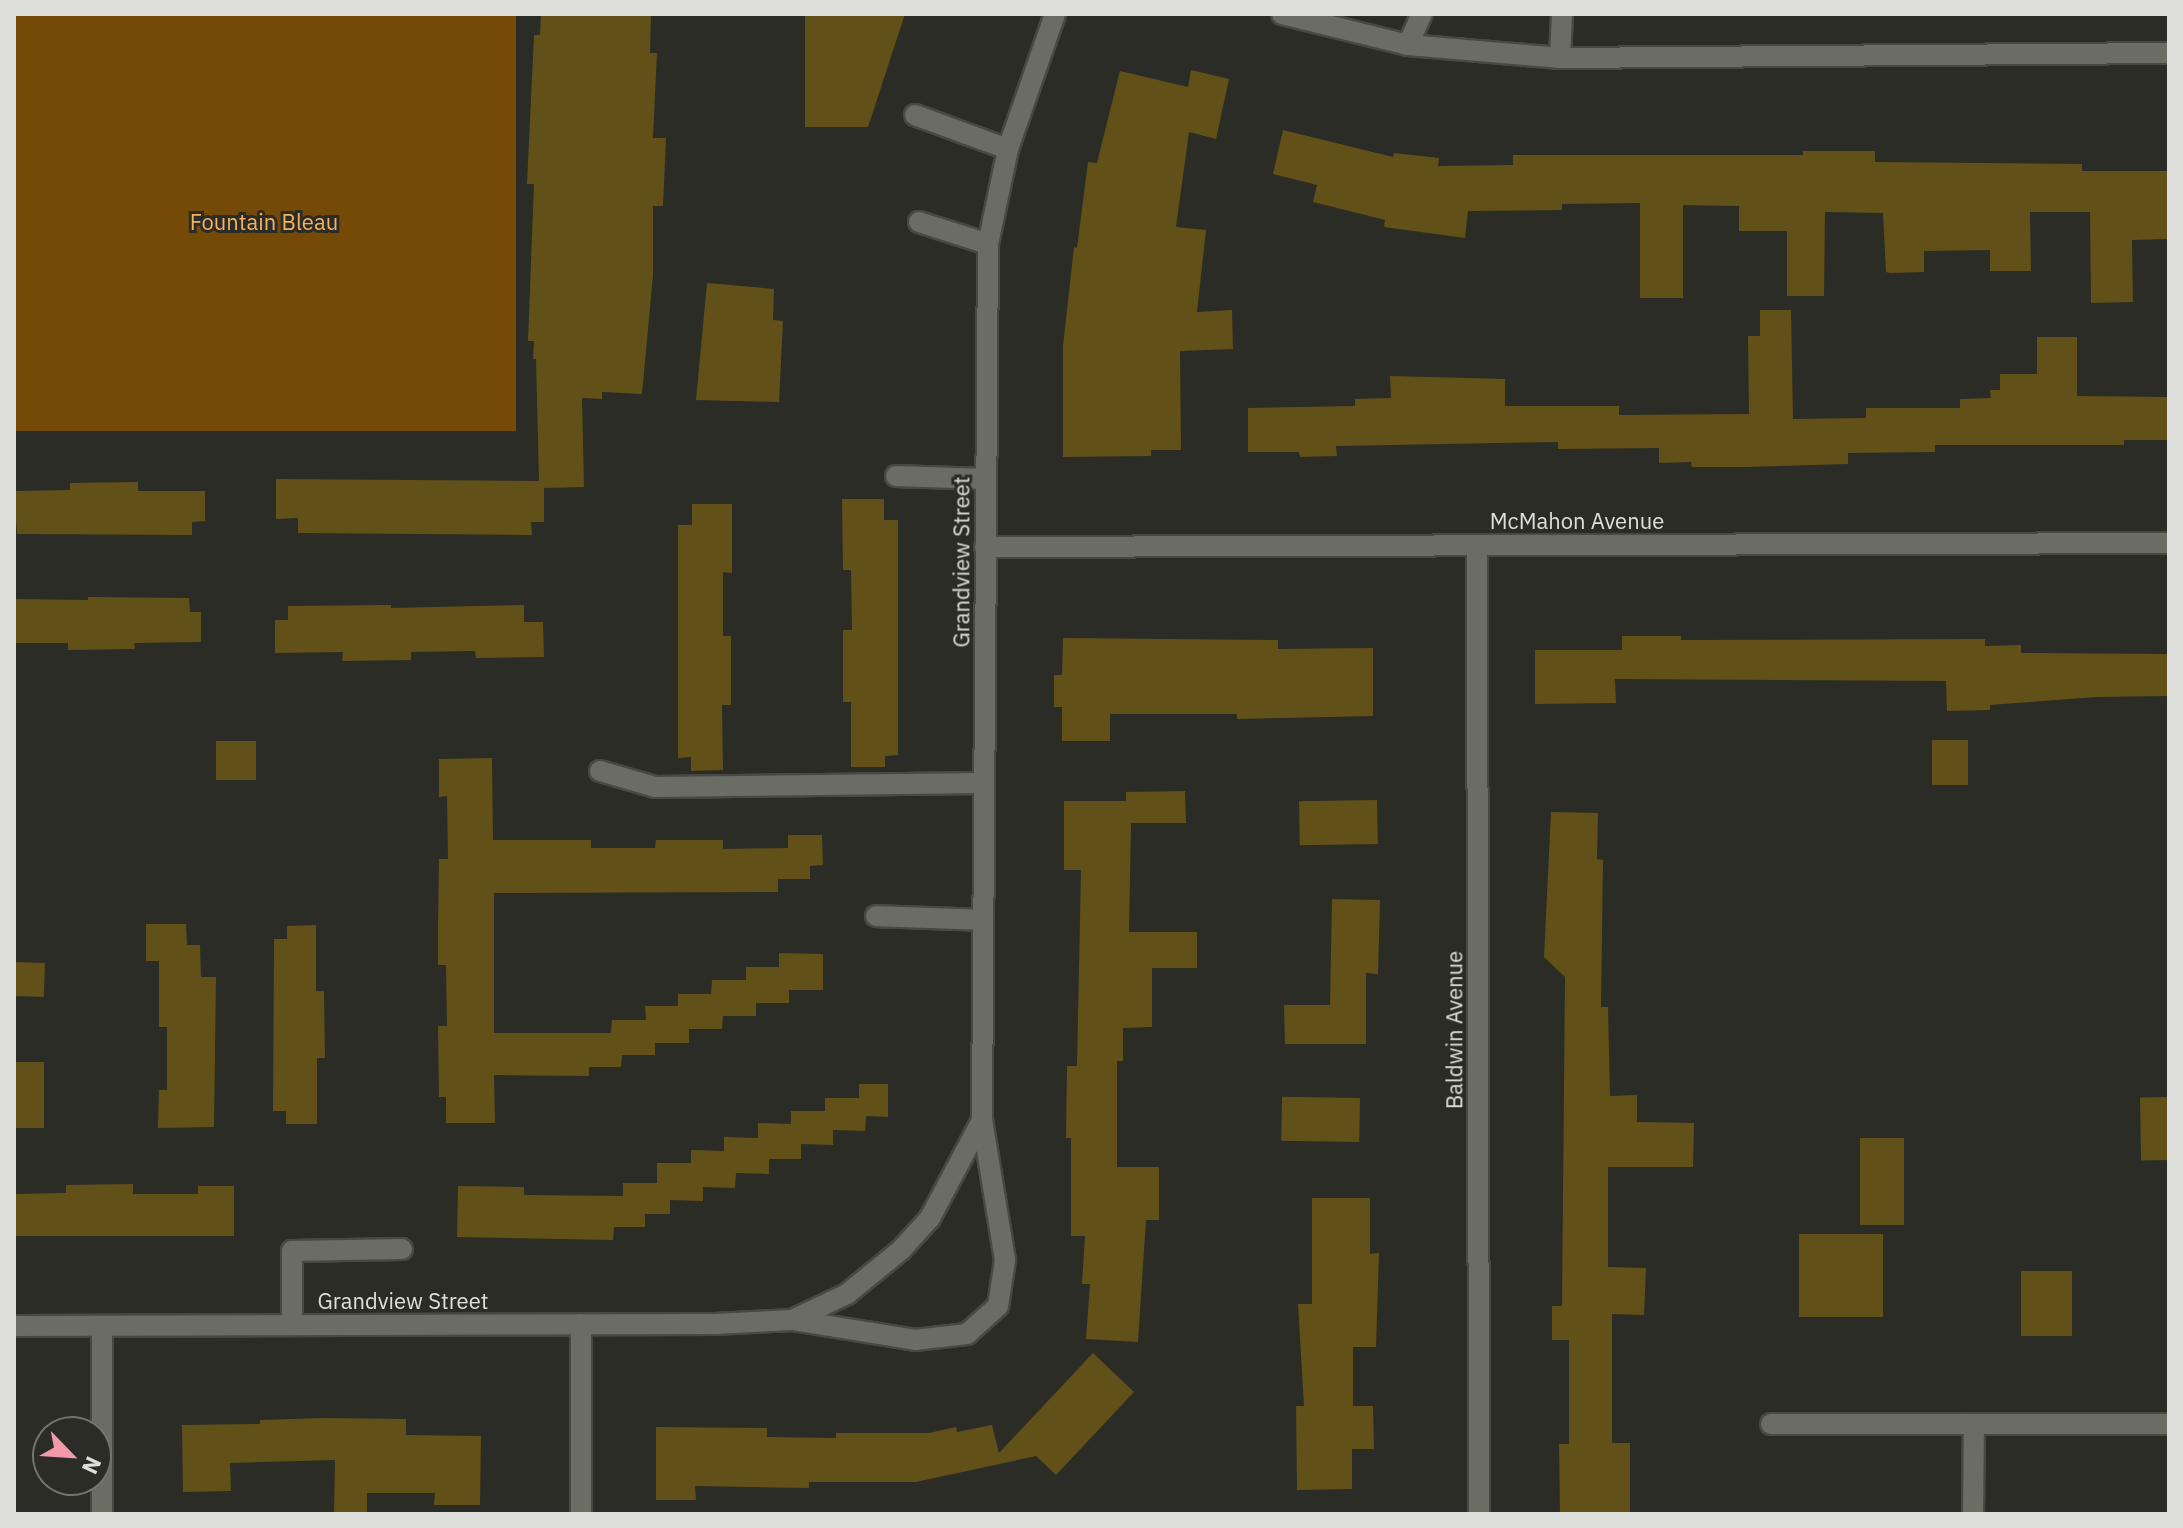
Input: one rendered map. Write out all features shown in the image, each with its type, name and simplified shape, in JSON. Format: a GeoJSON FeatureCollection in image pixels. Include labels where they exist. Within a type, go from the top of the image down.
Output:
{"type":"FeatureCollection","features":[{"type":"Feature","properties":{"kind":"street","name":"Grandview Street"},"geometry":{"type":"LineString","coordinates":[[14,1326],[715,1324],[792,1320],[915,1340],[967,1334],[998,1306],[1005,1260],[982,1120],[988,244],[1008,149],[1055,14]]}},
{"type":"Feature","properties":{"kind":"street"},"geometry":{"type":"LineString","coordinates":[[1282,14],[1408,45],[1560,58],[2169,53]]}},
{"type":"Feature","properties":{"kind":"street"},"geometry":{"type":"LineString","coordinates":[[1408,45],[1422,14]]}},
{"type":"Feature","properties":{"kind":"street"},"geometry":{"type":"LineString","coordinates":[[1560,58],[1562,14]]}},
{"type":"Feature","properties":{"kind":"street"},"geometry":{"type":"LineString","coordinates":[[915,115],[1008,149]]}},
{"type":"Feature","properties":{"kind":"street"},"geometry":{"type":"LineString","coordinates":[[919,222],[988,244]]}},
{"type":"Feature","properties":{"kind":"street"},"geometry":{"type":"LineString","coordinates":[[896,476],[986,479]]}},
{"type":"Feature","properties":{"kind":"street","name":"McMahon Avenue"},"geometry":{"type":"LineString","coordinates":[[985,547],[2169,543]]}},
{"type":"Feature","properties":{"kind":"street","name":"Baldwin Avenue"},"geometry":{"type":"LineString","coordinates":[[1477,545],[1479,1514]]}},
{"type":"Feature","properties":{"kind":"street"},"geometry":{"type":"LineString","coordinates":[[600,771],[655,787],[984,783]]}},
{"type":"Feature","properties":{"kind":"street"},"geometry":{"type":"LineString","coordinates":[[876,916],[983,920]]}},
{"type":"Feature","properties":{"kind":"street","name":"Grandview Street"},"geometry":{"type":"LineString","coordinates":[[792,1320],[847,1294],[901,1250],[930,1218],[982,1120]]}},
{"type":"Feature","properties":{"kind":"street"},"geometry":{"type":"LineString","coordinates":[[292,1325],[292,1251],[402,1249]]}},
{"type":"Feature","properties":{"kind":"street"},"geometry":{"type":"LineString","coordinates":[[581,1324],[581,1514]]}},
{"type":"Feature","properties":{"kind":"street"},"geometry":{"type":"LineString","coordinates":[[102,1326],[102,1514]]}},
{"type":"Feature","properties":{"kind":"street"},"geometry":{"type":"LineString","coordinates":[[1771,1424],[2169,1424]]}},
{"type":"Feature","properties":{"kind":"street"},"geometry":{"type":"LineString","coordinates":[[1973,1514],[1974,1424]]}},
{"type":"Feature","properties":{"kind":"green space","name":"Fountain Bleau"},"geometry":{"type":"Polygon","coordinates":[[[14,14],[516,14],[516,431],[14,431],[14,14]]]}},
{"type":"Feature","properties":{"kind":"building"},"geometry":{"type":"Polygon","coordinates":[[[541,14],[651,14],[650,53],[657,53],[653,138],[666,138],[663,206],[653,206],[653,275],[642,394],[602,392],[602,399],[582,398],[584,487],[544,488],[544,522],[531,522],[532,535],[298,533],[298,518],[276,519],[276,479],[539,481],[536,359],[533,359],[534,341],[528,341],[534,184],[527,184],[534,35],[540,35],[541,14]]]}},
{"type":"Feature","properties":{"kind":"building"},"geometry":{"type":"Polygon","coordinates":[[[805,14],[905,14],[868,127],[805,127],[805,14]]]}},
{"type":"Feature","properties":{"kind":"building"},"geometry":{"type":"Polygon","coordinates":[[[1191,70],[1229,79],[1216,139],[1189,132],[1176,227],[1206,230],[1197,312],[1232,310],[1233,349],[1180,351],[1181,450],[1151,450],[1151,456],[1063,457],[1063,346],[1074,247],[1077,248],[1088,162],[1097,163],[1120,71],[1188,87],[1191,70]]]}},
{"type":"Feature","properties":{"kind":"building"},"geometry":{"type":"Polygon","coordinates":[[[1283,130],[1393,157],[1394,153],[1439,158],[1438,166],[1513,165],[1513,155],[1803,155],[1803,151],[1875,151],[1875,162],[2082,164],[2082,171],[2169,171],[2169,239],[2132,240],[2133,302],[2091,303],[2090,212],[2030,212],[2031,271],[1990,271],[1990,250],[1924,251],[1924,272],[1890,273],[1886,272],[1883,213],[1825,212],[1824,296],[1787,296],[1787,231],[1739,231],[1739,206],[1683,205],[1683,298],[1640,298],[1640,203],[1562,204],[1562,210],[1468,211],[1465,238],[1384,227],[1385,220],[1313,202],[1317,185],[1273,174],[1283,130]]]}},
{"type":"Feature","properties":{"kind":"building"},"geometry":{"type":"Polygon","coordinates":[[[707,283],[774,289],[773,320],[783,321],[779,402],[696,400],[707,283]]]}},
{"type":"Feature","properties":{"kind":"building"},"geometry":{"type":"Polygon","coordinates":[[[1760,310],[1791,310],[1793,419],[1866,418],[1866,408],[1960,408],[1960,399],[1991,398],[1990,390],[2000,390],[2000,374],[2037,374],[2037,337],[2077,337],[2077,396],[2169,397],[2169,440],[2124,440],[2124,445],[1935,445],[1935,452],[1848,453],[1848,464],[1745,467],[1692,467],[1691,462],[1659,463],[1659,448],[1558,449],[1558,442],[1336,446],[1337,456],[1300,457],[1299,452],[1248,452],[1248,408],[1355,406],[1355,399],[1391,398],[1390,376],[1505,379],[1505,406],[1619,406],[1619,415],[1749,414],[1748,336],[1760,336],[1760,310]]]}},
{"type":"Feature","properties":{"kind":"building"},"geometry":{"type":"Polygon","coordinates":[[[138,482],[138,491],[205,491],[205,521],[192,522],[192,535],[17,534],[14,491],[70,490],[70,483],[138,482]]]}},
{"type":"Feature","properties":{"kind":"building"},"geometry":{"type":"Polygon","coordinates":[[[842,499],[884,499],[884,520],[898,520],[898,755],[885,756],[885,767],[851,767],[851,702],[843,702],[843,630],[852,630],[851,570],[843,570],[842,499]]]}},
{"type":"Feature","properties":{"kind":"building"},"geometry":{"type":"Polygon","coordinates":[[[692,504],[732,504],[732,573],[723,572],[723,636],[731,636],[731,705],[722,705],[723,770],[691,771],[691,757],[678,758],[678,525],[692,525],[692,504]]]}},
{"type":"Feature","properties":{"kind":"building"},"geometry":{"type":"Polygon","coordinates":[[[88,597],[189,598],[190,612],[201,612],[201,642],[134,643],[135,649],[68,650],[68,643],[14,643],[14,599],[88,600],[88,597]]]}},
{"type":"Feature","properties":{"kind":"building"},"geometry":{"type":"Polygon","coordinates":[[[391,605],[391,608],[524,605],[524,622],[543,622],[544,657],[476,658],[475,651],[411,652],[411,660],[342,661],[343,652],[275,653],[275,620],[288,620],[288,606],[391,605]]]}},
{"type":"Feature","properties":{"kind":"building"},"geometry":{"type":"Polygon","coordinates":[[[1622,636],[1681,636],[1681,640],[1985,639],[1985,646],[2021,645],[2021,653],[2169,654],[2169,696],[2097,697],[1990,705],[1990,710],[1947,711],[1946,681],[1615,679],[1616,703],[1535,704],[1535,650],[1622,650],[1622,636]]]}},
{"type":"Feature","properties":{"kind":"building"},"geometry":{"type":"Polygon","coordinates":[[[1063,638],[1278,640],[1278,649],[1373,648],[1373,716],[1237,719],[1237,714],[1110,714],[1110,741],[1062,741],[1062,707],[1054,707],[1054,675],[1062,675],[1063,638]]]}},
{"type":"Feature","properties":{"kind":"building"},"geometry":{"type":"Polygon","coordinates":[[[1932,740],[1968,740],[1968,785],[1932,785],[1932,740]]]}},
{"type":"Feature","properties":{"kind":"building"},"geometry":{"type":"Polygon","coordinates":[[[216,741],[256,741],[256,780],[216,780],[216,741]]]}},
{"type":"Feature","properties":{"kind":"building"},"geometry":{"type":"Polygon","coordinates":[[[492,758],[493,840],[591,840],[591,848],[655,848],[656,840],[723,840],[723,849],[788,848],[788,835],[822,835],[823,865],[810,866],[810,879],[778,879],[778,892],[494,893],[494,1033],[611,1033],[612,1020],[646,1020],[645,1006],[678,1006],[678,994],[711,994],[712,980],[746,980],[746,967],[779,967],[779,953],[823,954],[823,990],[789,990],[789,1003],[756,1003],[756,1016],[723,1016],[722,1029],[689,1029],[689,1043],[655,1043],[655,1055],[622,1055],[621,1067],[589,1067],[589,1076],[494,1075],[495,1123],[446,1123],[446,1097],[439,1097],[438,1026],[447,1026],[446,965],[438,965],[438,927],[439,859],[448,859],[447,796],[439,797],[439,759],[492,758]]]}},
{"type":"Feature","properties":{"kind":"building"},"geometry":{"type":"Polygon","coordinates":[[[1185,791],[1186,823],[1131,823],[1129,932],[1197,932],[1197,968],[1152,968],[1152,1027],[1123,1028],[1123,1061],[1117,1061],[1117,1167],[1159,1167],[1159,1220],[1146,1220],[1138,1342],[1086,1339],[1090,1284],[1082,1284],[1085,1236],[1071,1236],[1071,1138],[1066,1138],[1067,1066],[1077,1066],[1081,870],[1064,870],[1064,801],[1126,801],[1126,792],[1185,791]]]}},
{"type":"Feature","properties":{"kind":"building"},"geometry":{"type":"Polygon","coordinates":[[[1377,800],[1378,844],[1300,845],[1299,801],[1377,800]]]}},
{"type":"Feature","properties":{"kind":"building"},"geometry":{"type":"Polygon","coordinates":[[[1551,812],[1598,813],[1597,859],[1603,860],[1601,1007],[1608,1007],[1610,1096],[1637,1095],[1637,1122],[1694,1123],[1693,1167],[1608,1167],[1608,1267],[1646,1268],[1644,1315],[1612,1314],[1612,1443],[1630,1443],[1630,1514],[1560,1514],[1559,1444],[1569,1444],[1569,1340],[1552,1340],[1552,1306],[1562,1306],[1565,977],[1544,957],[1551,812]]]}},
{"type":"Feature","properties":{"kind":"building"},"geometry":{"type":"Polygon","coordinates":[[[1332,899],[1380,900],[1378,974],[1366,973],[1366,1044],[1285,1044],[1284,1005],[1330,1005],[1332,899]]]}},
{"type":"Feature","properties":{"kind":"building"},"geometry":{"type":"Polygon","coordinates":[[[146,924],[186,924],[187,945],[200,945],[201,977],[216,977],[214,1127],[158,1128],[159,1090],[167,1090],[167,1027],[159,1027],[159,961],[146,961],[146,924]]]}},
{"type":"Feature","properties":{"kind":"building"},"geometry":{"type":"Polygon","coordinates":[[[316,925],[316,991],[324,991],[325,1058],[317,1058],[317,1124],[286,1124],[286,1111],[273,1111],[274,939],[287,939],[287,926],[316,925]]]}},
{"type":"Feature","properties":{"kind":"building"},"geometry":{"type":"Polygon","coordinates":[[[14,962],[45,963],[44,997],[14,996],[14,962]]]}},
{"type":"Feature","properties":{"kind":"building"},"geometry":{"type":"Polygon","coordinates":[[[14,1062],[44,1062],[44,1128],[14,1128],[14,1062]]]}},
{"type":"Feature","properties":{"kind":"building"},"geometry":{"type":"Polygon","coordinates":[[[859,1084],[888,1084],[888,1117],[866,1116],[865,1131],[833,1130],[833,1145],[801,1144],[801,1159],[769,1159],[769,1174],[736,1173],[735,1188],[703,1187],[703,1201],[670,1200],[670,1214],[645,1214],[645,1227],[614,1227],[613,1240],[457,1237],[458,1186],[524,1187],[524,1195],[623,1196],[623,1183],[657,1183],[657,1163],[691,1163],[691,1150],[724,1151],[724,1137],[758,1138],[758,1123],[791,1124],[791,1111],[825,1111],[825,1098],[859,1098],[859,1084]]]}},
{"type":"Feature","properties":{"kind":"building"},"geometry":{"type":"Polygon","coordinates":[[[1282,1097],[1360,1098],[1359,1142],[1281,1141],[1282,1097]]]}},
{"type":"Feature","properties":{"kind":"building"},"geometry":{"type":"Polygon","coordinates":[[[2140,1097],[2168,1097],[2169,1160],[2141,1160],[2140,1097]]]}},
{"type":"Feature","properties":{"kind":"building"},"geometry":{"type":"Polygon","coordinates":[[[1860,1138],[1904,1138],[1904,1225],[1860,1225],[1860,1138]]]}},
{"type":"Feature","properties":{"kind":"building"},"geometry":{"type":"Polygon","coordinates":[[[133,1184],[133,1194],[198,1194],[198,1186],[234,1186],[234,1236],[14,1236],[14,1194],[66,1193],[66,1185],[133,1184]]]}},
{"type":"Feature","properties":{"kind":"building"},"geometry":{"type":"Polygon","coordinates":[[[1312,1198],[1370,1198],[1370,1254],[1379,1253],[1376,1347],[1353,1347],[1353,1406],[1373,1406],[1374,1449],[1352,1449],[1352,1489],[1297,1490],[1296,1406],[1304,1406],[1298,1304],[1312,1304],[1312,1198]]]}},
{"type":"Feature","properties":{"kind":"building"},"geometry":{"type":"Polygon","coordinates":[[[1799,1234],[1883,1234],[1883,1317],[1799,1317],[1799,1234]]]}},
{"type":"Feature","properties":{"kind":"building"},"geometry":{"type":"Polygon","coordinates":[[[2021,1271],[2072,1271],[2072,1336],[2021,1336],[2021,1271]]]}},
{"type":"Feature","properties":{"kind":"building"},"geometry":{"type":"Polygon","coordinates":[[[1093,1353],[1134,1392],[1056,1475],[1036,1456],[916,1482],[809,1482],[809,1488],[695,1486],[696,1500],[656,1500],[656,1427],[767,1428],[767,1437],[836,1438],[836,1433],[929,1433],[956,1427],[957,1432],[992,1425],[999,1453],[1093,1353]]]}},
{"type":"Feature","properties":{"kind":"building"},"geometry":{"type":"Polygon","coordinates":[[[406,1419],[406,1435],[481,1436],[480,1505],[434,1505],[435,1493],[367,1493],[367,1514],[334,1514],[335,1460],[230,1463],[231,1491],[183,1492],[182,1425],[260,1424],[260,1420],[406,1419]]]}}]}
